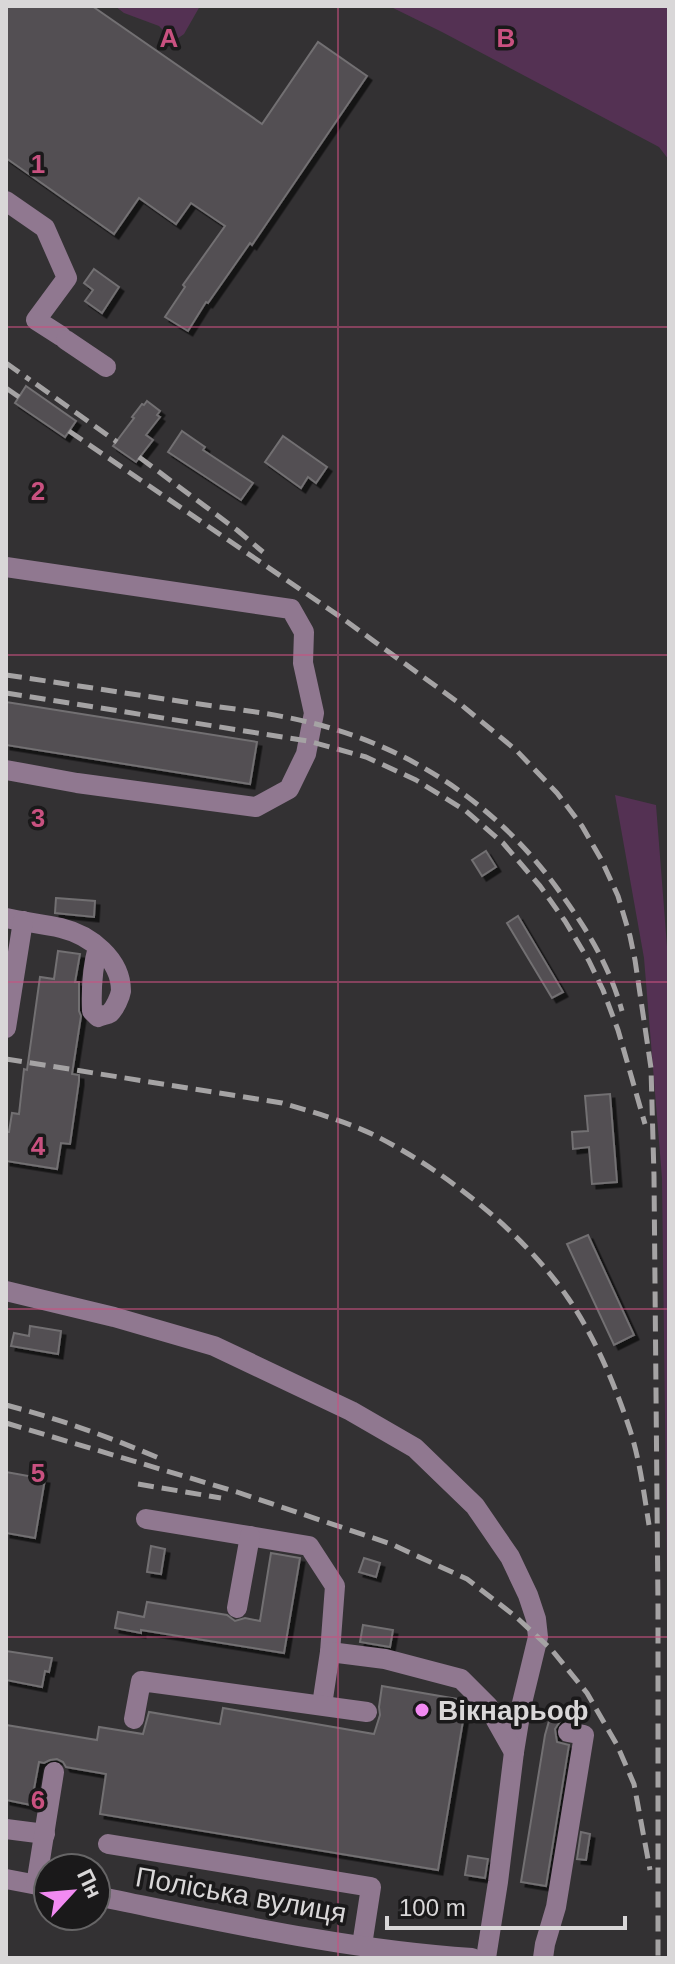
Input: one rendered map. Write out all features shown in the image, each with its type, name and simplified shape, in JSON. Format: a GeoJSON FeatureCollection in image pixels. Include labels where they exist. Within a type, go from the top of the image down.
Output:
{"type":"FeatureCollection","features":[{"type":"Feature","properties":{"kind":"street"},"geometry":{"type":"LineString","coordinates":[[6,201],[45,228],[67,278],[36,320],[106,367]]}},
{"type":"Feature","properties":{"kind":"street"},"geometry":{"type":"LineString","coordinates":[[6,567],[291,609],[304,632],[303,663],[314,713],[306,754],[289,789],[256,807],[77,783],[6,770]]}},
{"type":"Feature","properties":{"kind":"street"},"geometry":{"type":"LineString","coordinates":[[6,1028],[15,920],[64,929],[92,941],[98,947]]}},
{"type":"Feature","properties":{"kind":"street"},"geometry":{"type":"LineString","coordinates":[[6,1291],[114,1317],[214,1346],[351,1411],[415,1448],[475,1506],[510,1557],[532,1607],[538,1637],[514,1752],[486,1958]]}},
{"type":"Feature","properties":{"kind":"street"},"geometry":{"type":"LineString","coordinates":[[146,1519],[309,1546],[335,1586],[322,1705]]}},
{"type":"Feature","properties":{"kind":"street"},"geometry":{"type":"LineString","coordinates":[[237,1608],[250,1536]]}},
{"type":"Feature","properties":{"kind":"street"},"geometry":{"type":"LineString","coordinates":[[330,1652],[385,1659],[461,1679],[488,1706],[514,1752]]}},
{"type":"Feature","properties":{"kind":"street"},"geometry":{"type":"LineString","coordinates":[[134,1719],[141,1681],[367,1712]]}},
{"type":"Feature","properties":{"kind":"street"},"geometry":{"type":"LineString","coordinates":[[543,1958],[556,1907],[584,1735],[568,1732]]}},
{"type":"Feature","properties":{"kind":"street"},"geometry":{"type":"LineString","coordinates":[[44,1852],[54,1772]]}},
{"type":"Feature","properties":{"kind":"street"},"geometry":{"type":"LineString","coordinates":[[6,1829],[45,1834]]}},
{"type":"Feature","properties":{"kind":"street"},"geometry":{"type":"LineString","coordinates":[[108,1844],[371,1887],[362,1945]]}},
{"type":"Feature","properties":{"kind":"street"},"geometry":{"type":"LineString","coordinates":[[6,1879],[32,1884]]}},
{"type":"Feature","properties":{"kind":"street","name":"Поліська вулиця"},"geometry":{"type":"LineString","coordinates":[[112,1899],[362,1945],[472,1958]]}},
{"type":"Feature","properties":{"kind":"shaded area"},"geometry":{"type":"Polygon","coordinates":[[[115,6],[200,6],[184,34],[174,41],[159,26],[124,13],[115,6]]]}},
{"type":"Feature","properties":{"kind":"shaded area"},"geometry":{"type":"Polygon","coordinates":[[[389,6],[669,6],[669,160],[659,147],[389,6]]]}},
{"type":"Feature","properties":{"kind":"shaded area"},"geometry":{"type":"Polygon","coordinates":[[[615,795],[656,805],[669,972],[669,1737],[662,1178],[644,958],[615,795]]]}},
{"type":"Feature","properties":{"kind":"building"},"geometry":{"type":"Polygon","coordinates":[[[6,6],[92,6],[262,124],[318,42],[367,76],[252,245],[250,243],[206,302],[188,331],[165,317],[185,287],[183,285],[225,226],[191,203],[176,224],[139,198],[114,234],[6,158],[6,6]]]}},
{"type":"Feature","properties":{"kind":"building"},"geometry":{"type":"Polygon","coordinates":[[[94,269],[119,287],[102,313],[85,301],[93,290],[84,283],[94,269]]]}},
{"type":"Feature","properties":{"kind":"building"},"geometry":{"type":"Polygon","coordinates":[[[26,386],[76,421],[65,437],[15,403],[26,386]]]}},
{"type":"Feature","properties":{"kind":"building"},"geometry":{"type":"Polygon","coordinates":[[[147,401],[160,411],[157,415],[160,417],[146,435],[153,440],[136,462],[113,446],[147,401]]]}},
{"type":"Feature","properties":{"kind":"building"},"geometry":{"type":"Polygon","coordinates":[[[182,431],[205,447],[203,450],[253,483],[241,500],[168,452],[182,431]]]}},
{"type":"Feature","properties":{"kind":"building"},"geometry":{"type":"Polygon","coordinates":[[[283,436],[327,467],[316,483],[308,477],[301,488],[265,462],[283,436]]]}},
{"type":"Feature","properties":{"kind":"building"},"geometry":{"type":"Polygon","coordinates":[[[6,702],[257,742],[250,784],[6,745],[6,702]]]}},
{"type":"Feature","properties":{"kind":"building"},"geometry":{"type":"Polygon","coordinates":[[[486,851],[496,867],[482,876],[472,860],[486,851]]]}},
{"type":"Feature","properties":{"kind":"building"},"geometry":{"type":"Polygon","coordinates":[[[56,898],[95,901],[94,917],[55,913],[56,898]]]}},
{"type":"Feature","properties":{"kind":"building"},"geometry":{"type":"Polygon","coordinates":[[[518,916],[563,992],[552,998],[507,923],[518,916]]]}},
{"type":"Feature","properties":{"kind":"building"},"geometry":{"type":"Polygon","coordinates":[[[58,951],[80,954],[75,982],[79,982],[81,1016],[72,1074],[79,1075],[79,1081],[70,1144],[61,1143],[57,1169],[6,1161],[6,1132],[9,1132],[12,1113],[19,1114],[40,977],[54,979],[58,951]]]}},
{"type":"Feature","properties":{"kind":"building"},"geometry":{"type":"Polygon","coordinates":[[[610,1094],[617,1182],[592,1184],[589,1147],[573,1149],[572,1132],[588,1131],[585,1096],[610,1094]]]}},
{"type":"Feature","properties":{"kind":"building"},"geometry":{"type":"Polygon","coordinates":[[[588,1235],[634,1335],[614,1345],[567,1244],[588,1235]]]}},
{"type":"Feature","properties":{"kind":"building"},"geometry":{"type":"Polygon","coordinates":[[[30,1326],[61,1331],[58,1354],[11,1346],[14,1333],[29,1336],[30,1326]]]}},
{"type":"Feature","properties":{"kind":"building"},"geometry":{"type":"Polygon","coordinates":[[[6,1472],[45,1479],[35,1538],[6,1533],[6,1472]]]}},
{"type":"Feature","properties":{"kind":"building"},"geometry":{"type":"Polygon","coordinates":[[[151,1546],[165,1549],[161,1574],[147,1572],[151,1546]]]}},
{"type":"Feature","properties":{"kind":"building"},"geometry":{"type":"Polygon","coordinates":[[[271,1553],[300,1558],[284,1653],[115,1628],[118,1612],[144,1617],[147,1602],[227,1615],[235,1621],[245,1618],[260,1621],[271,1553]]]}},
{"type":"Feature","properties":{"kind":"building"},"geometry":{"type":"Polygon","coordinates":[[[364,1558],[380,1563],[376,1577],[359,1572],[364,1558]]]}},
{"type":"Feature","properties":{"kind":"building"},"geometry":{"type":"Polygon","coordinates":[[[363,1625],[393,1630],[390,1647],[360,1642],[363,1625]]]}},
{"type":"Feature","properties":{"kind":"building"},"geometry":{"type":"Polygon","coordinates":[[[6,1651],[52,1658],[42,1687],[6,1680],[6,1651]]]}},
{"type":"Feature","properties":{"kind":"building","name":"Вікнарьоф"},"geometry":{"type":"Polygon","coordinates":[[[382,1686],[466,1703],[438,1870],[100,1814],[106,1774],[66,1767],[57,1759],[39,1762],[31,1805],[6,1800],[6,1725],[97,1740],[99,1727],[143,1734],[149,1712],[220,1724],[223,1708],[374,1734],[380,1715],[382,1686]]]}},
{"type":"Feature","properties":{"kind":"building"},"geometry":{"type":"Polygon","coordinates":[[[551,1714],[563,1717],[555,1729],[557,1742],[569,1745],[546,1886],[521,1882],[551,1714]]]}},
{"type":"Feature","properties":{"kind":"building"},"geometry":{"type":"Polygon","coordinates":[[[581,1832],[590,1834],[586,1860],[577,1859],[581,1832]]]}},
{"type":"Feature","properties":{"kind":"building"},"geometry":{"type":"Polygon","coordinates":[[[468,1856],[488,1859],[485,1878],[465,1875],[468,1856]]]}},
{"type":"Feature","properties":{"kind":"railway"},"geometry":{"type":"LineString","coordinates":[[6,363],[30,380]]}},
{"type":"Feature","properties":{"kind":"railway"},"geometry":{"type":"LineString","coordinates":[[36,384],[117,442]]}},
{"type":"Feature","properties":{"kind":"railway"},"geometry":{"type":"LineString","coordinates":[[6,388],[19,397]]}},
{"type":"Feature","properties":{"kind":"railway"},"geometry":{"type":"LineString","coordinates":[[69,431],[342,618],[459,703],[516,750],[557,793],[582,826],[618,896],[635,960],[651,1068],[658,1607],[658,1958]]}},
{"type":"Feature","properties":{"kind":"railway"},"geometry":{"type":"LineString","coordinates":[[139,457],[263,552]]}},
{"type":"Feature","properties":{"kind":"railway"},"geometry":{"type":"LineString","coordinates":[[6,675],[297,720],[348,733],[415,763],[477,804],[530,855],[565,899],[594,944],[610,976],[622,1011]]}},
{"type":"Feature","properties":{"kind":"railway"},"geometry":{"type":"LineString","coordinates":[[6,693],[308,741],[366,757],[416,780],[466,811],[503,843],[540,886],[589,961],[618,1030],[645,1124]]}},
{"type":"Feature","properties":{"kind":"railway"},"geometry":{"type":"LineString","coordinates":[[6,1059],[282,1103],[374,1135],[455,1185],[529,1250],[568,1298],[587,1329],[611,1379],[630,1430],[649,1525]]}},
{"type":"Feature","properties":{"kind":"railway"},"geometry":{"type":"LineString","coordinates":[[6,1405],[84,1429],[161,1459]]}},
{"type":"Feature","properties":{"kind":"railway"},"geometry":{"type":"LineString","coordinates":[[6,1423],[237,1492],[391,1544],[467,1579],[551,1649],[587,1693],[617,1745],[634,1784],[650,1870]]}},
{"type":"Feature","properties":{"kind":"railway"},"geometry":{"type":"LineString","coordinates":[[138,1484],[221,1498]]}},
{"type":"Feature","properties":{"kind":"place","name":"Вікнарьоф"},"geometry":{"type":"Point","coordinates":[422,1710]}}]}
